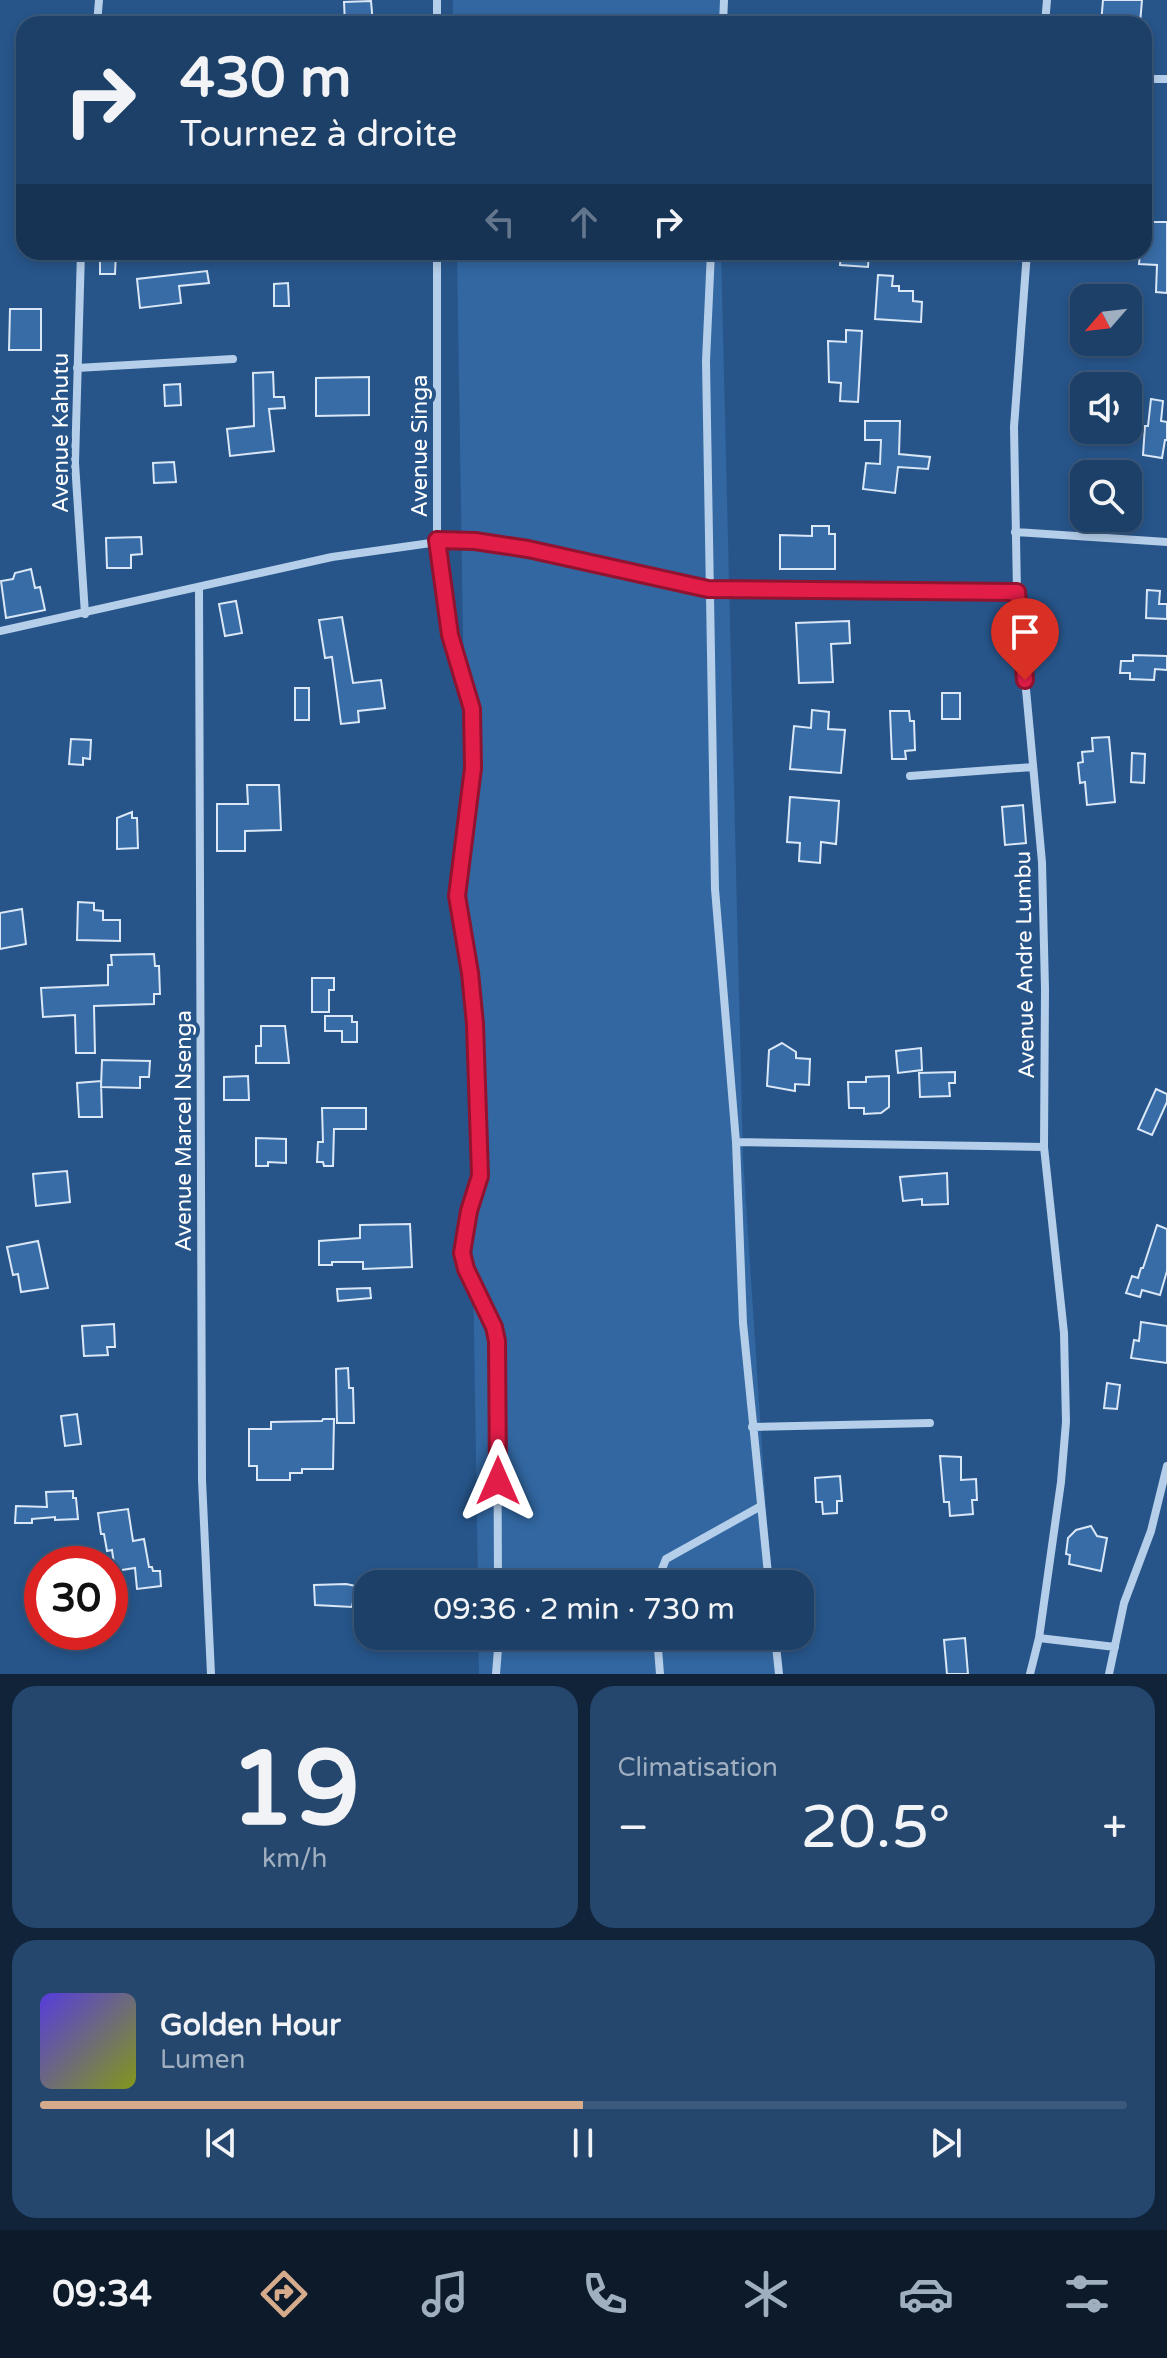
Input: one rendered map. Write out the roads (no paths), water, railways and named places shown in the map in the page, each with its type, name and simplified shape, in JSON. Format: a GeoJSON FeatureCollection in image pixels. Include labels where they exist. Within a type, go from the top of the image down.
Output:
{"type":"FeatureCollection","features":[{"type":"Feature","properties":{"kind":"street","name":"Avenue Kahutu"},"geometry":{"type":"LineString","coordinates":[[81,260],[75,463],[85,614]]}},
{"type":"Feature","properties":{"kind":"street","name":"Avenue Singa"},"geometry":{"type":"LineString","coordinates":[[437,260],[437,540],[450,635],[472,709],[473,768],[457,896],[474,1011],[480,1176],[469,1211],[462,1253],[497,1341],[498,1570]]}},
{"type":"Feature","properties":{"kind":"street"},"geometry":{"type":"LineString","coordinates":[[711,260],[706,361],[715,889],[736,1142],[743,1323],[768,1570]]}},
{"type":"Feature","properties":{"kind":"street","name":"Avenue Andre Lumbu"},"geometry":{"type":"LineString","coordinates":[[1026,260],[1014,427],[1017,592],[1043,894],[1044,1147],[1064,1333],[1066,1422],[1061,1482],[1039,1638],[1030,1674]]}},
{"type":"Feature","properties":{"kind":"street"},"geometry":{"type":"LineString","coordinates":[[77,368],[233,359]]}},
{"type":"Feature","properties":{"kind":"street"},"geometry":{"type":"LineString","coordinates":[[1015,532],[1167,542]]}},
{"type":"Feature","properties":{"kind":"street"},"geometry":{"type":"LineString","coordinates":[[0,631],[332,557],[437,540],[467,540],[528,549],[708,589],[1017,592]]}},
{"type":"Feature","properties":{"kind":"street","name":"Avenue Marcel Nsenga"},"geometry":{"type":"LineString","coordinates":[[199,588],[202,1480],[211,1674]]}},
{"type":"Feature","properties":{"kind":"street"},"geometry":{"type":"LineString","coordinates":[[910,776],[1033,767]]}},
{"type":"Feature","properties":{"kind":"street"},"geometry":{"type":"LineString","coordinates":[[736,1142],[1044,1147]]}},
{"type":"Feature","properties":{"kind":"street"},"geometry":{"type":"LineString","coordinates":[[752,1427],[930,1423]]}},
{"type":"Feature","properties":{"kind":"street"},"geometry":{"type":"LineString","coordinates":[[1109,1674],[1124,1603],[1151,1531],[1167,1466]]}},
{"type":"Feature","properties":{"kind":"street"},"geometry":{"type":"LineString","coordinates":[[662,1570],[666,1559],[761,1506]]}},
{"type":"Feature","properties":{"kind":"street"},"geometry":{"type":"LineString","coordinates":[[1039,1638],[1115,1647]]}},
{"type":"Feature","properties":{"kind":"street"},"geometry":{"type":"LineString","coordinates":[[496,1674],[498,1650]]}},
{"type":"Feature","properties":{"kind":"street"},"geometry":{"type":"LineString","coordinates":[[658,1650],[660,1674]]}},
{"type":"Feature","properties":{"kind":"street"},"geometry":{"type":"LineString","coordinates":[[776,1650],[779,1674]]}}]}
